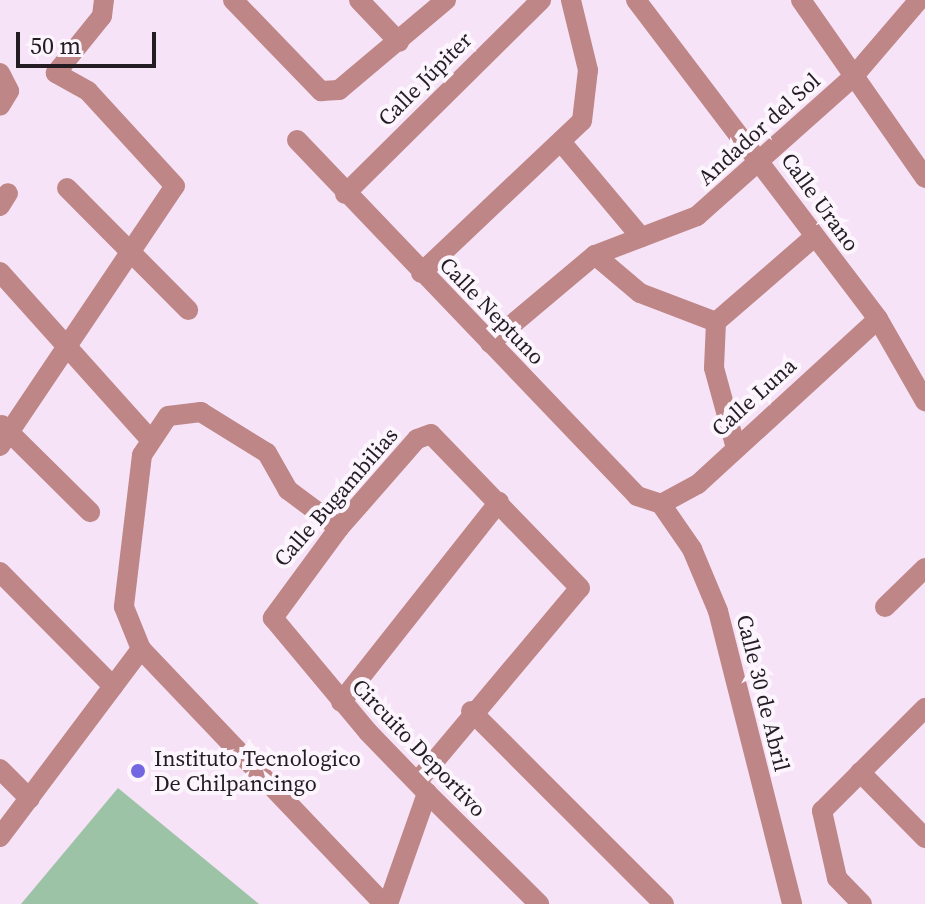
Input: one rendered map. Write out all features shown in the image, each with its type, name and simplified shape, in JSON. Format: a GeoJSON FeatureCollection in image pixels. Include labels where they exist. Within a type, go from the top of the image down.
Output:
{"type":"FeatureCollection","features":[{"type":"Feature","properties":{"kind":"street"},"geometry":{"type":"LineString","coordinates":[[90,512],[3,433],[69,345],[128,249],[175,186],[88,91],[56,73],[102,16],[104,0]]}},
{"type":"Feature","properties":{"kind":"street"},"geometry":{"type":"LineString","coordinates":[[233,0],[321,91],[339,90],[446,0]]}},
{"type":"Feature","properties":{"kind":"street"},"geometry":{"type":"LineString","coordinates":[[359,0],[399,42]]}},
{"type":"Feature","properties":{"kind":"street","name":"Calle Júpiter"},"geometry":{"type":"LineString","coordinates":[[345,194],[541,0]]}},
{"type":"Feature","properties":{"kind":"street"},"geometry":{"type":"LineString","coordinates":[[421,273],[562,143],[589,103],[571,0]]}},
{"type":"Feature","properties":{"kind":"street","name":"Calle Urano"},"geometry":{"type":"LineString","coordinates":[[636,0],[878,319],[925,401]]}},
{"type":"Feature","properties":{"kind":"street"},"geometry":{"type":"LineString","coordinates":[[801,0],[853,77],[921,162]]}},
{"type":"Feature","properties":{"kind":"street","name":"Andador del Sol"},"geometry":{"type":"LineString","coordinates":[[490,343],[595,255],[697,216],[853,77],[919,0]]}},
{"type":"Feature","properties":{"kind":"street"},"geometry":{"type":"LineString","coordinates":[[0,73],[9,91],[0,106]]}},
{"type":"Feature","properties":{"kind":"street","name":"Calle Neptuno"},"geometry":{"type":"LineString","coordinates":[[297,140],[345,194],[637,496],[661,504]]}},
{"type":"Feature","properties":{"kind":"street"},"geometry":{"type":"LineString","coordinates":[[562,143],[641,237]]}},
{"type":"Feature","properties":{"kind":"street"},"geometry":{"type":"LineString","coordinates":[[67,188],[188,310]]}},
{"type":"Feature","properties":{"kind":"street"},"geometry":{"type":"LineString","coordinates":[[735,445],[714,368],[716,322],[814,237]]}},
{"type":"Feature","properties":{"kind":"street"},"geometry":{"type":"LineString","coordinates":[[595,255],[640,293],[716,322]]}},
{"type":"Feature","properties":{"kind":"street"},"geometry":{"type":"LineString","coordinates":[[0,272],[69,345],[151,440]]}},
{"type":"Feature","properties":{"kind":"street","name":"Calle Luna"},"geometry":{"type":"LineString","coordinates":[[661,504],[698,484],[735,445],[878,319]]}},
{"type":"Feature","properties":{"kind":"street"},"geometry":{"type":"LineString","coordinates":[[339,528],[288,490],[267,453],[201,412],[168,416],[142,455],[124,607],[141,649],[386,904],[422,788],[471,711],[664,904]]}},
{"type":"Feature","properties":{"kind":"street","name":"Calle Bugambilias"},"geometry":{"type":"LineString","coordinates":[[273,618],[339,528],[417,439],[431,434],[580,588],[471,711]]}},
{"type":"Feature","properties":{"kind":"street"},"geometry":{"type":"LineString","coordinates":[[341,702],[499,502]]}},
{"type":"Feature","properties":{"kind":"street","name":"Calle 30 de Abril"},"geometry":{"type":"LineString","coordinates":[[661,504],[692,549],[718,611],[792,904]]}},
{"type":"Feature","properties":{"kind":"street"},"geometry":{"type":"LineString","coordinates":[[885,607],[925,568]]}},
{"type":"Feature","properties":{"kind":"street"},"geometry":{"type":"LineString","coordinates":[[0,572],[113,686]]}},
{"type":"Feature","properties":{"kind":"street","name":"Circuito Deportivo"},"geometry":{"type":"LineString","coordinates":[[273,618],[341,702],[539,904]]}},
{"type":"Feature","properties":{"kind":"street"},"geometry":{"type":"LineString","coordinates":[[0,837],[141,649]]}},
{"type":"Feature","properties":{"kind":"street"},"geometry":{"type":"LineString","coordinates":[[862,904],[837,878],[822,811],[925,708]]}},
{"type":"Feature","properties":{"kind":"street"},"geometry":{"type":"LineString","coordinates":[[0,769],[30,799]]}},
{"type":"Feature","properties":{"kind":"street"},"geometry":{"type":"LineString","coordinates":[[860,772],[925,838]]}},
{"type":"Feature","properties":{"kind":"green space"},"geometry":{"type":"Polygon","coordinates":[[[118,788],[259,904],[21,904],[118,788]]]}},
{"type":"Feature","properties":{"kind":"place","name":"Instituto Tecnologico De Chilpancingo"},"geometry":{"type":"Point","coordinates":[138,771]}}]}
